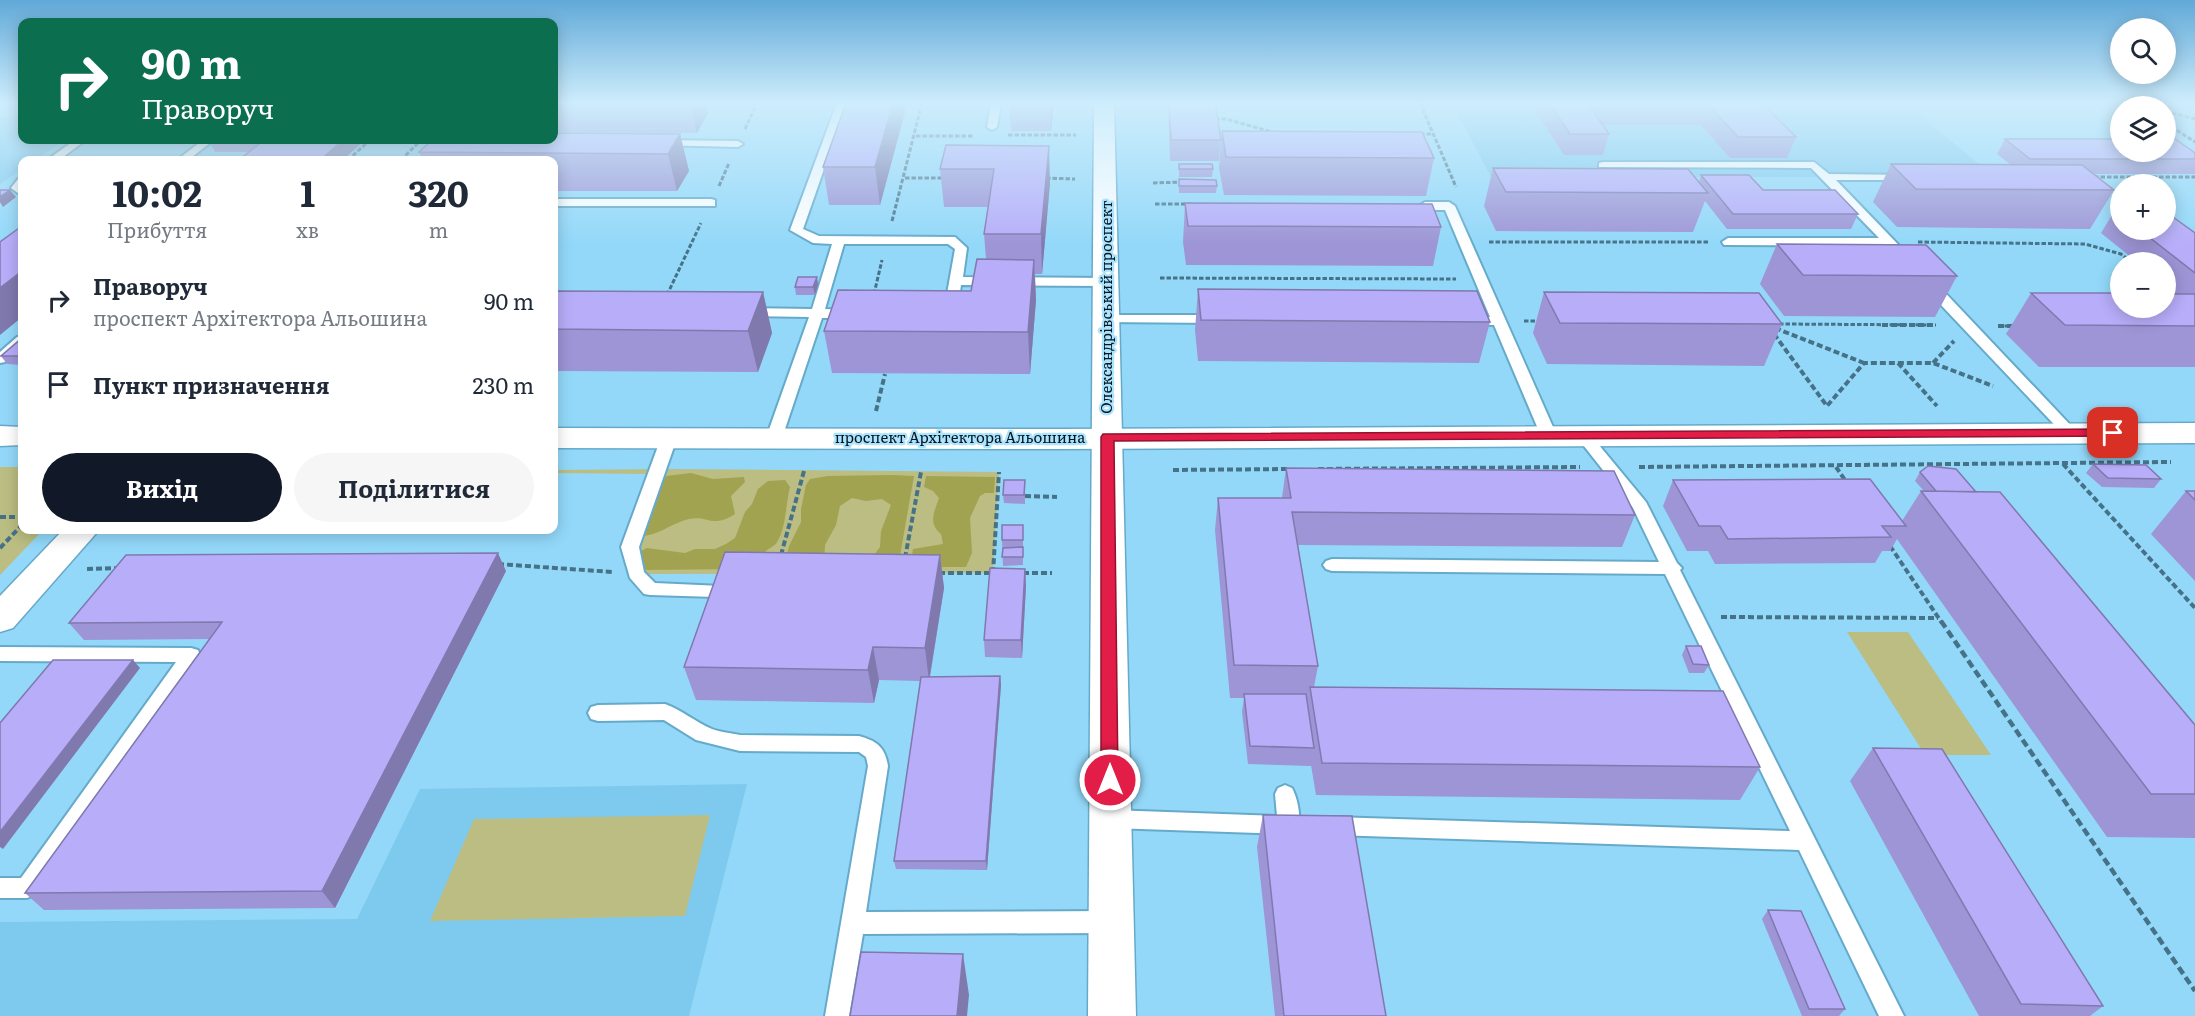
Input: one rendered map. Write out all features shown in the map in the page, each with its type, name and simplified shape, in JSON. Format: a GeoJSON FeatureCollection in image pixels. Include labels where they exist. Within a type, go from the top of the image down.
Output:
{"type":"FeatureCollection","features":[{"type":"Feature","properties":{"kind":"street","name":"Олександрівський проспект"},"geometry":{"type":"LineString","coordinates":[[1105,150],[1112,1016]]}},
{"type":"Feature","properties":{"kind":"street","name":"проспект Архітектора Альошина"},"geometry":{"type":"LineString","coordinates":[[558,438],[2195,433]]}},
{"type":"Feature","properties":{"kind":"street"},"geometry":{"type":"LineString","coordinates":[[0,436],[18,436]]}},
{"type":"Feature","properties":{"kind":"street"},"geometry":{"type":"LineString","coordinates":[[0,619],[78,534]]}},
{"type":"Feature","properties":{"kind":"lane"},"geometry":{"type":"LineString","coordinates":[[825,150],[796,230],[817,240],[951,240],[962,248],[951,307],[936,315]]}},
{"type":"Feature","properties":{"kind":"lane"},"geometry":{"type":"LineString","coordinates":[[1603,165],[1814,165],[1918,271],[2071,434]]}},
{"type":"Feature","properties":{"kind":"lane"},"geometry":{"type":"LineString","coordinates":[[1826,177],[1916,177]]}},
{"type":"Feature","properties":{"kind":"lane"},"geometry":{"type":"LineString","coordinates":[[558,202],[711,203]]}},
{"type":"Feature","properties":{"kind":"lane"},"geometry":{"type":"LineString","coordinates":[[1425,206],[1449,206],[1549,436]]}},
{"type":"Feature","properties":{"kind":"lane"},"geometry":{"type":"LineString","coordinates":[[774,438],[817,314],[839,240]]}},
{"type":"Feature","properties":{"kind":"lane"},"geometry":{"type":"LineString","coordinates":[[1728,242],[1890,242]]}},
{"type":"Feature","properties":{"kind":"lane"},"geometry":{"type":"LineString","coordinates":[[956,281],[1106,282]]}},
{"type":"Feature","properties":{"kind":"lane"},"geometry":{"type":"LineString","coordinates":[[727,312],[869,314]]}},
{"type":"Feature","properties":{"kind":"lane"},"geometry":{"type":"LineString","coordinates":[[1106,319],[1232,320]]}},
{"type":"Feature","properties":{"kind":"lane"},"geometry":{"type":"LineString","coordinates":[[1453,321],[1499,321]]}},
{"type":"Feature","properties":{"kind":"lane"},"geometry":{"type":"LineString","coordinates":[[0,359],[18,343]]}},
{"type":"Feature","properties":{"kind":"lane"},"geometry":{"type":"LineString","coordinates":[[1584,436],[1640,506],[1673,568],[1892,1016]]}},
{"type":"Feature","properties":{"kind":"lane"},"geometry":{"type":"LineString","coordinates":[[669,438],[630,546],[636,574],[650,590],[716,591]]}},
{"type":"Feature","properties":{"kind":"lane"},"geometry":{"type":"LineString","coordinates":[[1332,565],[1673,568]]}},
{"type":"Feature","properties":{"kind":"lane"},"geometry":{"type":"LineString","coordinates":[[0,654],[191,655],[27,888],[0,888]]}},
{"type":"Feature","properties":{"kind":"lane"},"geometry":{"type":"LineString","coordinates":[[598,713],[665,712],[675,715],[703,734],[724,741],[859,744],[869,747],[876,754],[878,766],[837,1016]]}},
{"type":"Feature","properties":{"kind":"lane"},"geometry":{"type":"LineString","coordinates":[[1286,794],[1289,825]]}},
{"type":"Feature","properties":{"kind":"lane"},"geometry":{"type":"LineString","coordinates":[[1110,819],[1806,841]]}},
{"type":"Feature","properties":{"kind":"lane"},"geometry":{"type":"LineString","coordinates":[[853,923],[1111,922]]}},
{"type":"Feature","properties":{"kind":"path"},"geometry":{"type":"LineString","coordinates":[[891,225],[910,150]]}},
{"type":"Feature","properties":{"kind":"path"},"geometry":{"type":"LineString","coordinates":[[1441,150],[1460,196],[1449,206]]}},
{"type":"Feature","properties":{"kind":"path"},"geometry":{"type":"LineString","coordinates":[[2089,177],[2195,177]]}},
{"type":"Feature","properties":{"kind":"path"},"geometry":{"type":"LineString","coordinates":[[905,178],[949,178]]}},
{"type":"Feature","properties":{"kind":"path"},"geometry":{"type":"LineString","coordinates":[[1040,178],[1075,178]]}},
{"type":"Feature","properties":{"kind":"path"},"geometry":{"type":"LineString","coordinates":[[1153,183],[1187,182]]}},
{"type":"Feature","properties":{"kind":"path"},"geometry":{"type":"LineString","coordinates":[[1155,204],[1202,204]]}},
{"type":"Feature","properties":{"kind":"path"},"geometry":{"type":"LineString","coordinates":[[1464,242],[1728,242]]}},
{"type":"Feature","properties":{"kind":"path"},"geometry":{"type":"LineString","coordinates":[[1890,242],[2085,244],[2114,252]]}},
{"type":"Feature","properties":{"kind":"path"},"geometry":{"type":"LineString","coordinates":[[869,314],[883,258]]}},
{"type":"Feature","properties":{"kind":"path"},"geometry":{"type":"LineString","coordinates":[[1160,278],[1481,279]]}},
{"type":"Feature","properties":{"kind":"path"},"geometry":{"type":"LineString","coordinates":[[2176,298],[2181,302]]}},
{"type":"Feature","properties":{"kind":"path"},"geometry":{"type":"LineString","coordinates":[[1499,321],[1546,321]]}},
{"type":"Feature","properties":{"kind":"path"},"geometry":{"type":"LineString","coordinates":[[1766,324],[2016,326]]}},
{"type":"Feature","properties":{"kind":"path"},"geometry":{"type":"LineString","coordinates":[[1766,324],[1827,406],[1864,363]]}},
{"type":"Feature","properties":{"kind":"path"},"geometry":{"type":"LineString","coordinates":[[1766,324],[1864,363],[1933,363],[2044,405]]}},
{"type":"Feature","properties":{"kind":"path"},"geometry":{"type":"LineString","coordinates":[[1933,363],[1969,326]]}},
{"type":"Feature","properties":{"kind":"path"},"geometry":{"type":"LineString","coordinates":[[1898,363],[1936,406]]}},
{"type":"Feature","properties":{"kind":"path"},"geometry":{"type":"LineString","coordinates":[[876,411],[885,374]]}},
{"type":"Feature","properties":{"kind":"path"},"geometry":{"type":"LineString","coordinates":[[2028,434],[2064,465],[2195,608]]}},
{"type":"Feature","properties":{"kind":"path"},"geometry":{"type":"LineString","coordinates":[[1314,469],[2064,465],[2183,462]]}},
{"type":"Feature","properties":{"kind":"path"},"geometry":{"type":"LineString","coordinates":[[1836,466],[1848,485]]}},
{"type":"Feature","properties":{"kind":"path"},"geometry":{"type":"LineString","coordinates":[[1173,470],[1291,469]]}},
{"type":"Feature","properties":{"kind":"path"},"geometry":{"type":"LineString","coordinates":[[779,562],[804,471]]}},
{"type":"Feature","properties":{"kind":"path"},"geometry":{"type":"LineString","coordinates":[[904,562],[921,472]]}},
{"type":"Feature","properties":{"kind":"path"},"geometry":{"type":"LineString","coordinates":[[993,573],[999,472]]}},
{"type":"Feature","properties":{"kind":"path"},"geometry":{"type":"LineString","coordinates":[[1025,496],[1057,497]]}},
{"type":"Feature","properties":{"kind":"path"},"geometry":{"type":"LineString","coordinates":[[0,517],[18,517]]}},
{"type":"Feature","properties":{"kind":"path"},"geometry":{"type":"LineString","coordinates":[[0,548],[18,529]]}},
{"type":"Feature","properties":{"kind":"path"},"geometry":{"type":"LineString","coordinates":[[1887,542],[2195,991]]}},
{"type":"Feature","properties":{"kind":"path"},"geometry":{"type":"LineString","coordinates":[[491,564],[636,574]]}},
{"type":"Feature","properties":{"kind":"path"},"geometry":{"type":"LineString","coordinates":[[77,569],[123,568]]}},
{"type":"Feature","properties":{"kind":"path"},"geometry":{"type":"LineString","coordinates":[[936,573],[1005,573]]}},
{"type":"Feature","properties":{"kind":"path"},"geometry":{"type":"LineString","coordinates":[[1017,573],[1052,573]]}},
{"type":"Feature","properties":{"kind":"path"},"geometry":{"type":"LineString","coordinates":[[1696,616],[1938,618]]}},
{"type":"Feature","properties":{"kind":"shaded area"},"geometry":{"type":"Polygon","coordinates":[[[0,150],[49,150],[41,156],[18,156],[18,172],[0,184],[0,150]]]}},
{"type":"Feature","properties":{"kind":"shaded area"},"geometry":{"type":"Polygon","coordinates":[[[1477,150],[1962,150],[1994,177],[1491,177],[1477,150]]]}},
{"type":"Feature","properties":{"kind":"shaded area"},"geometry":{"type":"Polygon","coordinates":[[[691,473],[713,479],[744,477],[745,482],[731,496],[735,514],[721,521],[689,519],[658,532],[639,536],[666,476],[691,473]]]}},
{"type":"Feature","properties":{"kind":"shaded area"},"geometry":{"type":"Polygon","coordinates":[[[828,476],[914,476],[898,567],[871,559],[880,547],[881,531],[891,505],[882,499],[866,501],[852,498],[840,506],[836,525],[825,545],[824,566],[785,564],[789,546],[801,522],[806,485],[810,479],[828,476]]]}},
{"type":"Feature","properties":{"kind":"shaded area"},"geometry":{"type":"Polygon","coordinates":[[[926,476],[995,477],[994,493],[985,493],[980,496],[970,518],[972,553],[966,567],[910,567],[913,549],[943,544],[941,534],[933,522],[939,498],[933,491],[924,487],[926,476]]]}},
{"type":"Feature","properties":{"kind":"shaded area"},"geometry":{"type":"Polygon","coordinates":[[[785,480],[790,487],[780,537],[775,545],[745,569],[643,570],[637,553],[647,548],[685,553],[695,549],[715,549],[726,544],[735,538],[745,512],[752,504],[758,489],[768,481],[785,480]]]}},
{"type":"Feature","properties":{"kind":"shaded area"},"geometry":{"type":"Polygon","coordinates":[[[747,784],[689,1016],[0,1016],[0,922],[357,919],[420,789],[747,784]]]}},
{"type":"Feature","properties":{"kind":"green space"},"geometry":{"type":"Polygon","coordinates":[[[0,467],[18,467],[18,534],[39,534],[0,575],[0,467]]]}},
{"type":"Feature","properties":{"kind":"green space"},"geometry":{"type":"Polygon","coordinates":[[[558,470],[999,472],[993,573],[636,574],[630,547],[656,474],[558,473],[558,470]]]}},
{"type":"Feature","properties":{"kind":"green space"},"geometry":{"type":"Polygon","coordinates":[[[1847,632],[1908,632],[1991,755],[1925,755],[1847,632]]]}},
{"type":"Feature","properties":{"kind":"green space"},"geometry":{"type":"Polygon","coordinates":[[[710,815],[685,916],[430,921],[474,819],[710,815]]]}},
{"type":"Feature","properties":{"kind":"building"},"geometry":{"type":"Polygon","coordinates":[[[251,150],[331,150],[325,156],[244,156],[251,150]]]}},
{"type":"Feature","properties":{"kind":"building"},"geometry":{"type":"Polygon","coordinates":[[[421,150],[670,150],[668,154],[419,152],[421,150]]]}},
{"type":"Feature","properties":{"kind":"building"},"geometry":{"type":"Polygon","coordinates":[[[829,150],[880,150],[875,167],[823,167],[829,150]]]}},
{"type":"Feature","properties":{"kind":"building"},"geometry":{"type":"Polygon","coordinates":[[[945,150],[1049,150],[1041,234],[984,234],[994,169],[940,169],[945,150]]]}},
{"type":"Feature","properties":{"kind":"building"},"geometry":{"type":"Polygon","coordinates":[[[1225,150],[1430,150],[1434,158],[1226,157],[1225,150]]]}},
{"type":"Feature","properties":{"kind":"building"},"geometry":{"type":"Polygon","coordinates":[[[2019,150],[2110,150],[2110,159],[2030,159],[2019,150]]]}},
{"type":"Feature","properties":{"kind":"building"},"geometry":{"type":"Polygon","coordinates":[[[2176,150],[2191,150],[2195,153],[2195,159],[2176,159],[2176,150]]]}},
{"type":"Feature","properties":{"kind":"building"},"geometry":{"type":"Polygon","coordinates":[[[1179,164],[1212,164],[1213,169],[1179,169],[1179,164]]]}},
{"type":"Feature","properties":{"kind":"building"},"geometry":{"type":"Polygon","coordinates":[[[1891,164],[2082,165],[2110,187],[2110,190],[1916,189],[1891,164]]]}},
{"type":"Feature","properties":{"kind":"building"},"geometry":{"type":"Polygon","coordinates":[[[1493,168],[1688,169],[1708,193],[1506,192],[1493,168]]]}},
{"type":"Feature","properties":{"kind":"building"},"geometry":{"type":"Polygon","coordinates":[[[1701,175],[1749,175],[1763,190],[1835,190],[1858,214],[1733,214],[1701,175]]]}},
{"type":"Feature","properties":{"kind":"building"},"geometry":{"type":"Polygon","coordinates":[[[1179,179],[1216,180],[1217,186],[1179,186],[1179,179]]]}},
{"type":"Feature","properties":{"kind":"building"},"geometry":{"type":"Polygon","coordinates":[[[0,190],[10,190],[0,197],[0,190]]]}},
{"type":"Feature","properties":{"kind":"building"},"geometry":{"type":"Polygon","coordinates":[[[1185,203],[1432,204],[1441,227],[1188,226],[1185,203]]]}},
{"type":"Feature","properties":{"kind":"building"},"geometry":{"type":"Polygon","coordinates":[[[2176,219],[2195,233],[2195,273],[2176,258],[2176,252],[2168,252],[2153,240],[2176,240],[2176,219]]]}},
{"type":"Feature","properties":{"kind":"building"},"geometry":{"type":"Polygon","coordinates":[[[18,229],[18,274],[0,288],[0,242],[18,229]]]}},
{"type":"Feature","properties":{"kind":"building"},"geometry":{"type":"Polygon","coordinates":[[[1777,244],[1926,245],[1957,276],[1803,275],[1777,244]]]}},
{"type":"Feature","properties":{"kind":"building"},"geometry":{"type":"Polygon","coordinates":[[[977,259],[1034,260],[1028,332],[824,331],[838,290],[971,291],[977,259]]]}},
{"type":"Feature","properties":{"kind":"building"},"geometry":{"type":"Polygon","coordinates":[[[798,277],[817,277],[813,287],[795,287],[798,277]]]}},
{"type":"Feature","properties":{"kind":"building"},"geometry":{"type":"Polygon","coordinates":[[[1198,289],[1477,291],[1490,322],[1201,320],[1198,289]]]}},
{"type":"Feature","properties":{"kind":"building"},"geometry":{"type":"Polygon","coordinates":[[[558,291],[763,292],[748,331],[558,329],[558,291]]]}},
{"type":"Feature","properties":{"kind":"building"},"geometry":{"type":"Polygon","coordinates":[[[1544,292],[1759,293],[1782,324],[1560,323],[1544,292]]]}},
{"type":"Feature","properties":{"kind":"building"},"geometry":{"type":"Polygon","coordinates":[[[2031,293],[2110,293],[2110,318],[2176,318],[2176,294],[2195,294],[2195,326],[2065,325],[2031,293]]]}},
{"type":"Feature","properties":{"kind":"building"},"geometry":{"type":"Polygon","coordinates":[[[18,341],[18,356],[1,356],[18,341]]]}},
{"type":"Feature","properties":{"kind":"building"},"geometry":{"type":"Polygon","coordinates":[[[2093,464],[2146,465],[2161,479],[2108,478],[2093,464]]]}},
{"type":"Feature","properties":{"kind":"building"},"geometry":{"type":"Polygon","coordinates":[[[1928,466],[1956,469],[1976,492],[1936,491],[1920,472],[1928,466]]]}},
{"type":"Feature","properties":{"kind":"building"},"geometry":{"type":"Polygon","coordinates":[[[1286,468],[1614,471],[1635,515],[1292,512],[1318,666],[1234,665],[1218,498],[1291,498],[1286,468]]]}},
{"type":"Feature","properties":{"kind":"building"},"geometry":{"type":"Polygon","coordinates":[[[1870,479],[1906,526],[1882,526],[1891,537],[1728,539],[1720,526],[1699,526],[1673,480],[1870,479]]]}},
{"type":"Feature","properties":{"kind":"building"},"geometry":{"type":"Polygon","coordinates":[[[1004,480],[1025,480],[1024,495],[1003,495],[1004,480]]]}},
{"type":"Feature","properties":{"kind":"building"},"geometry":{"type":"Polygon","coordinates":[[[1921,491],[2000,492],[2195,725],[2195,794],[2151,794],[1921,491]]]}},
{"type":"Feature","properties":{"kind":"building"},"geometry":{"type":"Polygon","coordinates":[[[2186,491],[2195,491],[2195,500],[2186,491]]]}},
{"type":"Feature","properties":{"kind":"building"},"geometry":{"type":"Polygon","coordinates":[[[1002,525],[1023,525],[1023,540],[1002,540],[1002,525]]]}},
{"type":"Feature","properties":{"kind":"building"},"geometry":{"type":"Polygon","coordinates":[[[1023,547],[1023,557],[1002,557],[1003,548],[1023,547]]]}},
{"type":"Feature","properties":{"kind":"building"},"geometry":{"type":"Polygon","coordinates":[[[725,552],[940,555],[925,648],[873,647],[868,670],[684,667],[725,552]]]}},
{"type":"Feature","properties":{"kind":"building"},"geometry":{"type":"Polygon","coordinates":[[[498,553],[322,891],[25,893],[222,622],[69,623],[126,555],[498,553]]]}},
{"type":"Feature","properties":{"kind":"building"},"geometry":{"type":"Polygon","coordinates":[[[990,568],[1025,569],[1021,640],[984,640],[990,568]]]}},
{"type":"Feature","properties":{"kind":"building"},"geometry":{"type":"Polygon","coordinates":[[[1686,646],[1701,646],[1709,665],[1693,664],[1686,646]]]}},
{"type":"Feature","properties":{"kind":"building"},"geometry":{"type":"Polygon","coordinates":[[[53,660],[133,660],[0,832],[0,723],[53,660]]]}},
{"type":"Feature","properties":{"kind":"building"},"geometry":{"type":"Polygon","coordinates":[[[1000,676],[986,861],[894,861],[921,677],[1000,676]]]}},
{"type":"Feature","properties":{"kind":"building"},"geometry":{"type":"Polygon","coordinates":[[[1310,687],[1723,691],[1760,767],[1322,763],[1310,687]]]}},
{"type":"Feature","properties":{"kind":"building"},"geometry":{"type":"Polygon","coordinates":[[[1244,694],[1306,694],[1314,748],[1250,746],[1244,694]]]}},
{"type":"Feature","properties":{"kind":"building"},"geometry":{"type":"Polygon","coordinates":[[[1873,748],[1942,749],[2103,1006],[2021,1004],[1873,748]]]}},
{"type":"Feature","properties":{"kind":"building"},"geometry":{"type":"Polygon","coordinates":[[[1263,815],[1352,816],[1386,1016],[1284,1016],[1263,815]]]}},
{"type":"Feature","properties":{"kind":"building"},"geometry":{"type":"Polygon","coordinates":[[[1768,910],[1801,911],[1845,1009],[1809,1009],[1768,910]]]}},
{"type":"Feature","properties":{"kind":"building"},"geometry":{"type":"Polygon","coordinates":[[[861,952],[963,954],[957,1016],[850,1016],[861,952]]]}},
{"type":"Feature","properties":{"kind":"route"},"geometry":{"type":"LineString","coordinates":[[1110,780],[1108,437],[2113,433]]}}]}
